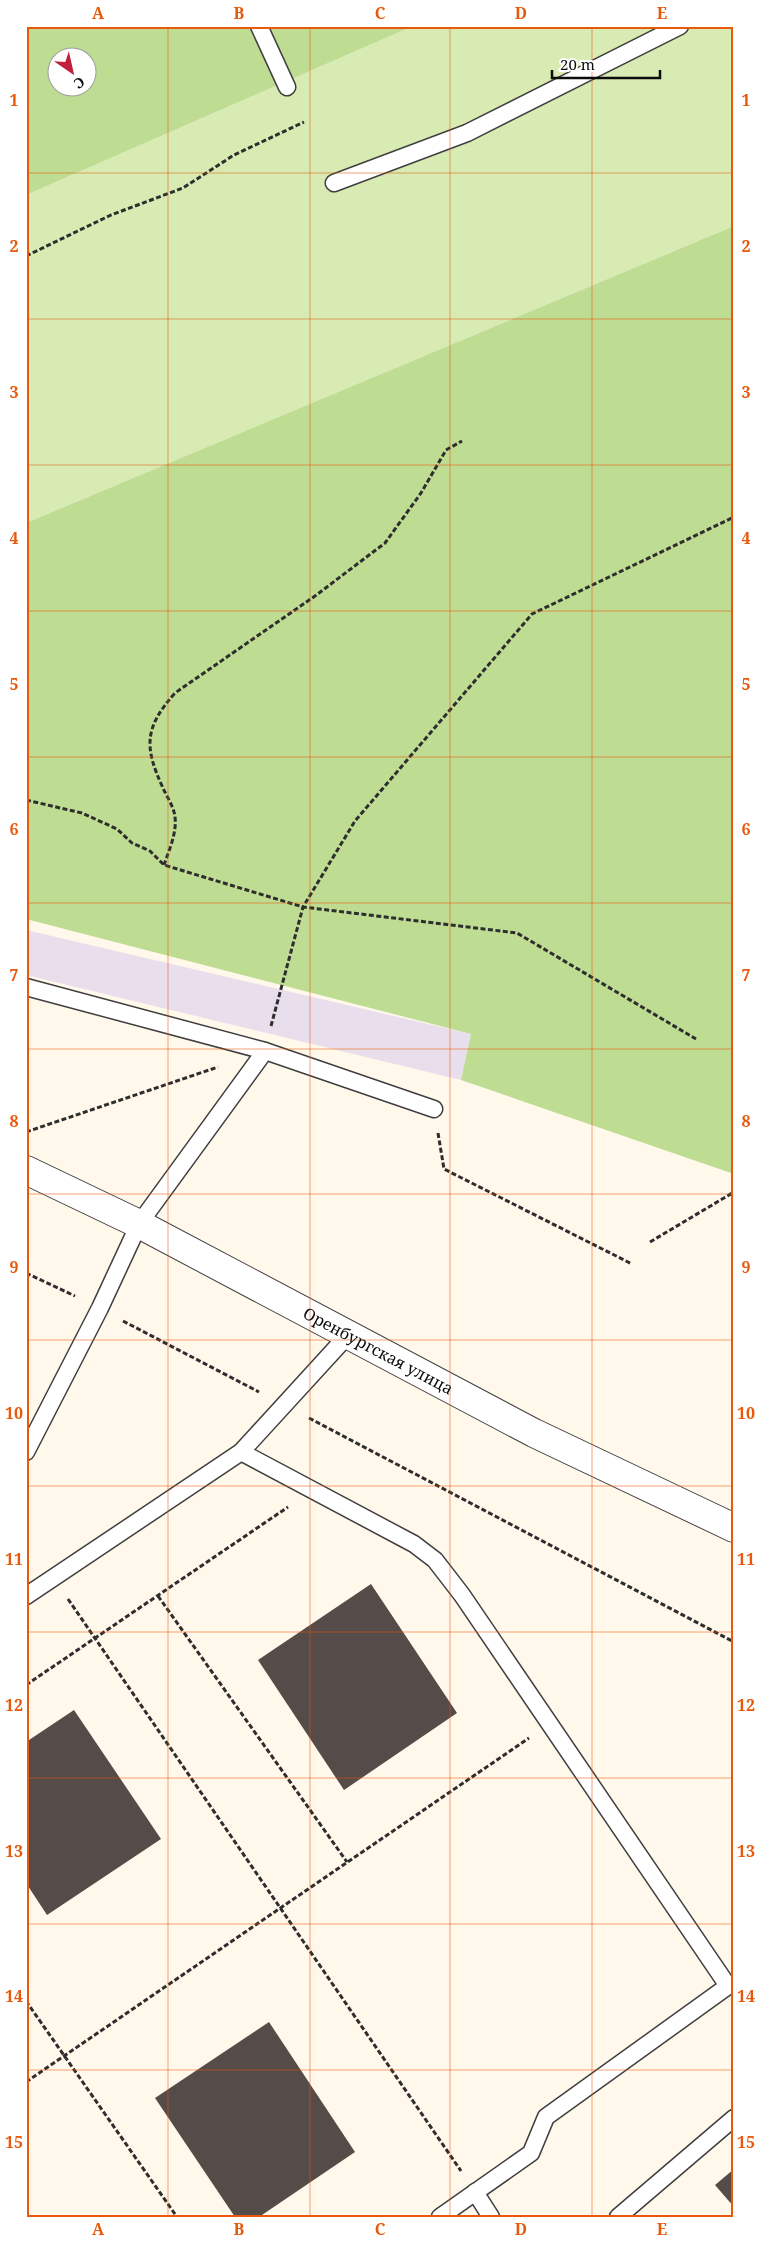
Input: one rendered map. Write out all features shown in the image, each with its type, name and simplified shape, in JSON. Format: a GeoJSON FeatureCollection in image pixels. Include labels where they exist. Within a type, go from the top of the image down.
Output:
{"type":"FeatureCollection","features":[{"type":"Feature","properties":{"kind":"street","name":"Оренбургская улица"},"geometry":{"type":"LineString","coordinates":[[26,1170],[139,1224],[534,1433],[734,1528]]}},
{"type":"Feature","properties":{"kind":"lane"},"geometry":{"type":"LineString","coordinates":[[259,26],[287,87]]}},
{"type":"Feature","properties":{"kind":"lane"},"geometry":{"type":"LineString","coordinates":[[334,183],[467,133],[680,26]]}},
{"type":"Feature","properties":{"kind":"lane"},"geometry":{"type":"LineString","coordinates":[[26,987],[265,1051],[434,1109]]}},
{"type":"Feature","properties":{"kind":"lane"},"geometry":{"type":"LineString","coordinates":[[26,1452],[100,1308],[139,1224],[265,1051]]}},
{"type":"Feature","properties":{"kind":"lane"},"geometry":{"type":"LineString","coordinates":[[26,1596],[241,1452],[348,1335]]}},
{"type":"Feature","properties":{"kind":"lane"},"geometry":{"type":"LineString","coordinates":[[241,1452],[414,1544],[435,1560],[462,1595],[728,1986],[546,2117],[531,2154],[440,2217]]}},
{"type":"Feature","properties":{"kind":"lane"},"geometry":{"type":"LineString","coordinates":[[618,2217],[734,2118]]}},
{"type":"Feature","properties":{"kind":"lane"},"geometry":{"type":"LineString","coordinates":[[475,2192],[492,2217]]}},
{"type":"Feature","properties":{"kind":"path"},"geometry":{"type":"LineString","coordinates":[[26,256],[111,215],[183,188],[234,155],[304,122]]}},
{"type":"Feature","properties":{"kind":"path"},"geometry":{"type":"LineString","coordinates":[[164,865],[175,830],[175,814],[155,769],[148,742],[159,711],[175,693],[315,596],[385,543],[421,493],[446,450],[462,441]]}},
{"type":"Feature","properties":{"kind":"path"},"geometry":{"type":"LineString","coordinates":[[26,1132],[265,1051],[303,907],[355,821],[532,614],[734,517]]}},
{"type":"Feature","properties":{"kind":"path"},"geometry":{"type":"LineString","coordinates":[[26,800],[82,813],[117,829],[132,843],[150,851],[164,865],[303,907],[517,933],[696,1039]]}},
{"type":"Feature","properties":{"kind":"path"},"geometry":{"type":"LineString","coordinates":[[434,1109],[444,1169],[632,1264]]}},
{"type":"Feature","properties":{"kind":"path"},"geometry":{"type":"LineString","coordinates":[[650,1242],[734,1192]]}},
{"type":"Feature","properties":{"kind":"path"},"geometry":{"type":"LineString","coordinates":[[26,1273],[100,1308],[734,1642]]}},
{"type":"Feature","properties":{"kind":"path"},"geometry":{"type":"LineString","coordinates":[[26,1685],[313,1490]]}},
{"type":"Feature","properties":{"kind":"path"},"geometry":{"type":"LineString","coordinates":[[53,1578],[475,2192]]}},
{"type":"Feature","properties":{"kind":"path"},"geometry":{"type":"LineString","coordinates":[[158,1596],[347,1862]]}},
{"type":"Feature","properties":{"kind":"path"},"geometry":{"type":"LineString","coordinates":[[26,2082],[550,1724]]}},
{"type":"Feature","properties":{"kind":"path"},"geometry":{"type":"LineString","coordinates":[[26,2001],[177,2217]]}},
{"type":"Feature","properties":{"kind":"shaded area"},"geometry":{"type":"Polygon","coordinates":[[[26,930],[471,1034],[461,1080],[26,975],[26,930]]]}},
{"type":"Feature","properties":{"kind":"green space"},"geometry":{"type":"Polygon","coordinates":[[[26,26],[413,26],[26,195],[26,26]]]}},
{"type":"Feature","properties":{"kind":"green space"},"geometry":{"type":"Polygon","coordinates":[[[413,26],[734,26],[734,226],[26,523],[26,195],[413,26]]]}},
{"type":"Feature","properties":{"kind":"green space"},"geometry":{"type":"Polygon","coordinates":[[[734,226],[734,1174],[461,1080],[471,1034],[26,919],[26,523],[734,226]]]}},
{"type":"Feature","properties":{"kind":"building"},"geometry":{"type":"Polygon","coordinates":[[[371,1584],[457,1713],[344,1790],[258,1660],[371,1584]]]}},
{"type":"Feature","properties":{"kind":"building"},"geometry":{"type":"Polygon","coordinates":[[[74,1710],[161,1839],[47,1915],[26,1883],[26,1742],[74,1710]]]}},
{"type":"Feature","properties":{"kind":"building"},"geometry":{"type":"Polygon","coordinates":[[[269,2022],[355,2152],[259,2217],[235,2217],[155,2098],[269,2022]]]}},
{"type":"Feature","properties":{"kind":"building"},"geometry":{"type":"Polygon","coordinates":[[[734,2169],[734,2207],[715,2185],[734,2169]]]}}]}
